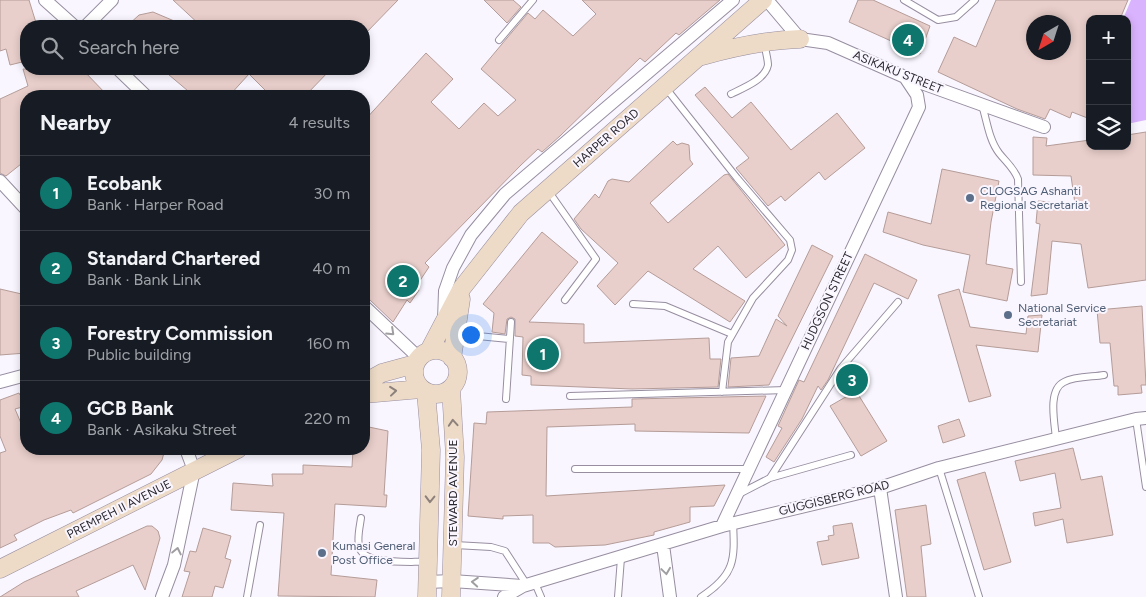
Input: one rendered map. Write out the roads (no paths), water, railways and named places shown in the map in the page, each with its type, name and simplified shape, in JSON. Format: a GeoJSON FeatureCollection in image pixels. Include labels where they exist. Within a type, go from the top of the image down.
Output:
{"type":"FeatureCollection","features":[{"type":"Feature","properties":{"kind":"street"},"geometry":{"type":"LineString","coordinates":[[45,0],[67,20]]}},
{"type":"Feature","properties":{"kind":"street"},"geometry":{"type":"LineString","coordinates":[[92,20],[112,0]]}},
{"type":"Feature","properties":{"kind":"street"},"geometry":{"type":"LineString","coordinates":[[450,328],[445,291],[453,268],[470,235],[486,215],[505,194],[564,142],[733,0]]}},
{"type":"Feature","properties":{"kind":"street"},"geometry":{"type":"LineString","coordinates":[[765,0],[800,39]]}},
{"type":"Feature","properties":{"kind":"street","name":"HARPER ROAD"},"geometry":{"type":"LineString","coordinates":[[452,358],[450,328],[462,288],[521,213],[765,0]]}},
{"type":"Feature","properties":{"kind":"street"},"geometry":{"type":"LineString","coordinates":[[699,56],[736,47],[778,40],[800,39]]}},
{"type":"Feature","properties":{"kind":"street","name":"ASIKAKU STREET"},"geometry":{"type":"LineString","coordinates":[[800,39],[828,43],[905,77],[1044,127]]}},
{"type":"Feature","properties":{"kind":"street"},"geometry":{"type":"LineString","coordinates":[[124,75],[140,90]]}},
{"type":"Feature","properties":{"kind":"street","name":"HUDGSON STREET"},"geometry":{"type":"LineString","coordinates":[[727,525],[736,496],[748,469],[918,107],[917,95],[905,77]]}},
{"type":"Feature","properties":{"kind":"street"},"geometry":{"type":"LineString","coordinates":[[0,181],[20,203]]}},
{"type":"Feature","properties":{"kind":"street"},"geometry":{"type":"LineString","coordinates":[[370,311],[421,358]]}},
{"type":"Feature","properties":{"kind":"street","name":"HARPER ROAD"},"geometry":{"type":"LineString","coordinates":[[421,358],[450,328]]}},
{"type":"Feature","properties":{"kind":"street"},"geometry":{"type":"LineString","coordinates":[[370,380],[421,358],[446,352],[456,363],[457,377],[450,389],[439,394],[424,390],[370,394]]}},
{"type":"Feature","properties":{"kind":"street"},"geometry":{"type":"LineString","coordinates":[[421,358],[414,373],[416,382],[424,390]]}},
{"type":"Feature","properties":{"kind":"street"},"geometry":{"type":"LineString","coordinates":[[0,382],[20,377]]}},
{"type":"Feature","properties":{"kind":"street","name":"STEWARD AVENUE"},"geometry":{"type":"LineString","coordinates":[[450,389],[455,457],[452,589]]}},
{"type":"Feature","properties":{"kind":"street","name":"STEWARD AVENUE"},"geometry":{"type":"LineString","coordinates":[[424,390],[431,450],[427,589]]}},
{"type":"Feature","properties":{"kind":"street","name":"GUGGISBERG ROAD"},"geometry":{"type":"LineString","coordinates":[[504,597],[528,585],[727,525],[880,488],[939,468],[1141,418]]}},
{"type":"Feature","properties":{"kind":"street"},"geometry":{"type":"LineString","coordinates":[[162,597],[174,565],[194,470],[188,455]]}},
{"type":"Feature","properties":{"kind":"street","name":"PREMPEH II AVENUE"},"geometry":{"type":"LineString","coordinates":[[0,569],[225,455]]}},
{"type":"Feature","properties":{"kind":"street"},"geometry":{"type":"LineString","coordinates":[[880,488],[896,597]]}},
{"type":"Feature","properties":{"kind":"street"},"geometry":{"type":"LineString","coordinates":[[663,545],[670,597]]}},
{"type":"Feature","properties":{"kind":"street","name":"GUGGISBERG ROAD"},"geometry":{"type":"LineString","coordinates":[[427,589],[528,585]]}},
{"type":"Feature","properties":{"kind":"lane"},"geometry":{"type":"LineString","coordinates":[[499,40],[533,0]]}},
{"type":"Feature","properties":{"kind":"lane"},"geometry":{"type":"LineString","coordinates":[[904,0],[938,20],[956,17],[975,0]]}},
{"type":"Feature","properties":{"kind":"lane"},"geometry":{"type":"LineString","coordinates":[[731,94],[754,82],[764,73],[768,64],[764,43]]}},
{"type":"Feature","properties":{"kind":"lane"},"geometry":{"type":"LineString","coordinates":[[665,86],[737,178],[790,240],[792,250],[788,260],[752,298],[728,342],[722,392]]}},
{"type":"Feature","properties":{"kind":"lane"},"geometry":{"type":"LineString","coordinates":[[982,104],[995,145],[1015,171],[1018,179],[1021,282]]}},
{"type":"Feature","properties":{"kind":"lane"},"geometry":{"type":"LineString","coordinates":[[547,190],[596,260],[565,300]]}},
{"type":"Feature","properties":{"kind":"lane"},"geometry":{"type":"LineString","coordinates":[[770,478],[841,368],[898,302]]}},
{"type":"Feature","properties":{"kind":"lane"},"geometry":{"type":"LineString","coordinates":[[633,304],[665,306],[732,334]]}},
{"type":"Feature","properties":{"kind":"lane"},"geometry":{"type":"LineString","coordinates":[[506,398],[511,322]]}},
{"type":"Feature","properties":{"kind":"lane"},"geometry":{"type":"LineString","coordinates":[[450,328],[509,340]]}},
{"type":"Feature","properties":{"kind":"lane"},"geometry":{"type":"LineString","coordinates":[[1056,439],[1054,403],[1057,389],[1064,382],[1104,375]]}},
{"type":"Feature","properties":{"kind":"lane"},"geometry":{"type":"LineString","coordinates":[[570,396],[786,390]]}},
{"type":"Feature","properties":{"kind":"lane"},"geometry":{"type":"LineString","coordinates":[[1141,418],[1146,487]]}},
{"type":"Feature","properties":{"kind":"lane"},"geometry":{"type":"LineString","coordinates":[[736,496],[770,478],[851,455]]}},
{"type":"Feature","properties":{"kind":"lane"},"geometry":{"type":"LineString","coordinates":[[939,468],[979,597]]}},
{"type":"Feature","properties":{"kind":"lane"},"geometry":{"type":"LineString","coordinates":[[575,469],[748,469]]}},
{"type":"Feature","properties":{"kind":"lane"},"geometry":{"type":"LineString","coordinates":[[361,518],[358,546],[363,556],[372,560],[428,562]]}},
{"type":"Feature","properties":{"kind":"lane"},"geometry":{"type":"LineString","coordinates":[[247,597],[260,525]]}},
{"type":"Feature","properties":{"kind":"lane"},"geometry":{"type":"LineString","coordinates":[[701,597],[713,590],[727,573],[734,557],[727,525]]}},
{"type":"Feature","properties":{"kind":"lane"},"geometry":{"type":"LineString","coordinates":[[452,544],[491,547],[505,552],[528,585],[541,597]]}},
{"type":"Feature","properties":{"kind":"lane"},"geometry":{"type":"LineString","coordinates":[[618,597],[621,558]]}},
{"type":"Feature","properties":{"kind":"place","name":"GCB Bank"},"geometry":{"type":"Point","coordinates":[908,40]}},
{"type":"Feature","properties":{"kind":"place","name":"CLOGSAG Ashanti Regional Secretariat"},"geometry":{"type":"Point","coordinates":[970,198]}},
{"type":"Feature","properties":{"kind":"place","name":"Standard Chartered"},"geometry":{"type":"Point","coordinates":[403,281]}},
{"type":"Feature","properties":{"kind":"place","name":"National Service Secretariat"},"geometry":{"type":"Point","coordinates":[1008,315]}},
{"type":"Feature","properties":{"kind":"place","name":"Ecobank"},"geometry":{"type":"Point","coordinates":[543,354]}},
{"type":"Feature","properties":{"kind":"place","name":"Forestry Commission"},"geometry":{"type":"Point","coordinates":[852,380]}},
{"type":"Feature","properties":{"kind":"place","name":"Kumasi General Post Office"},"geometry":{"type":"Point","coordinates":[322,553]}}]}
